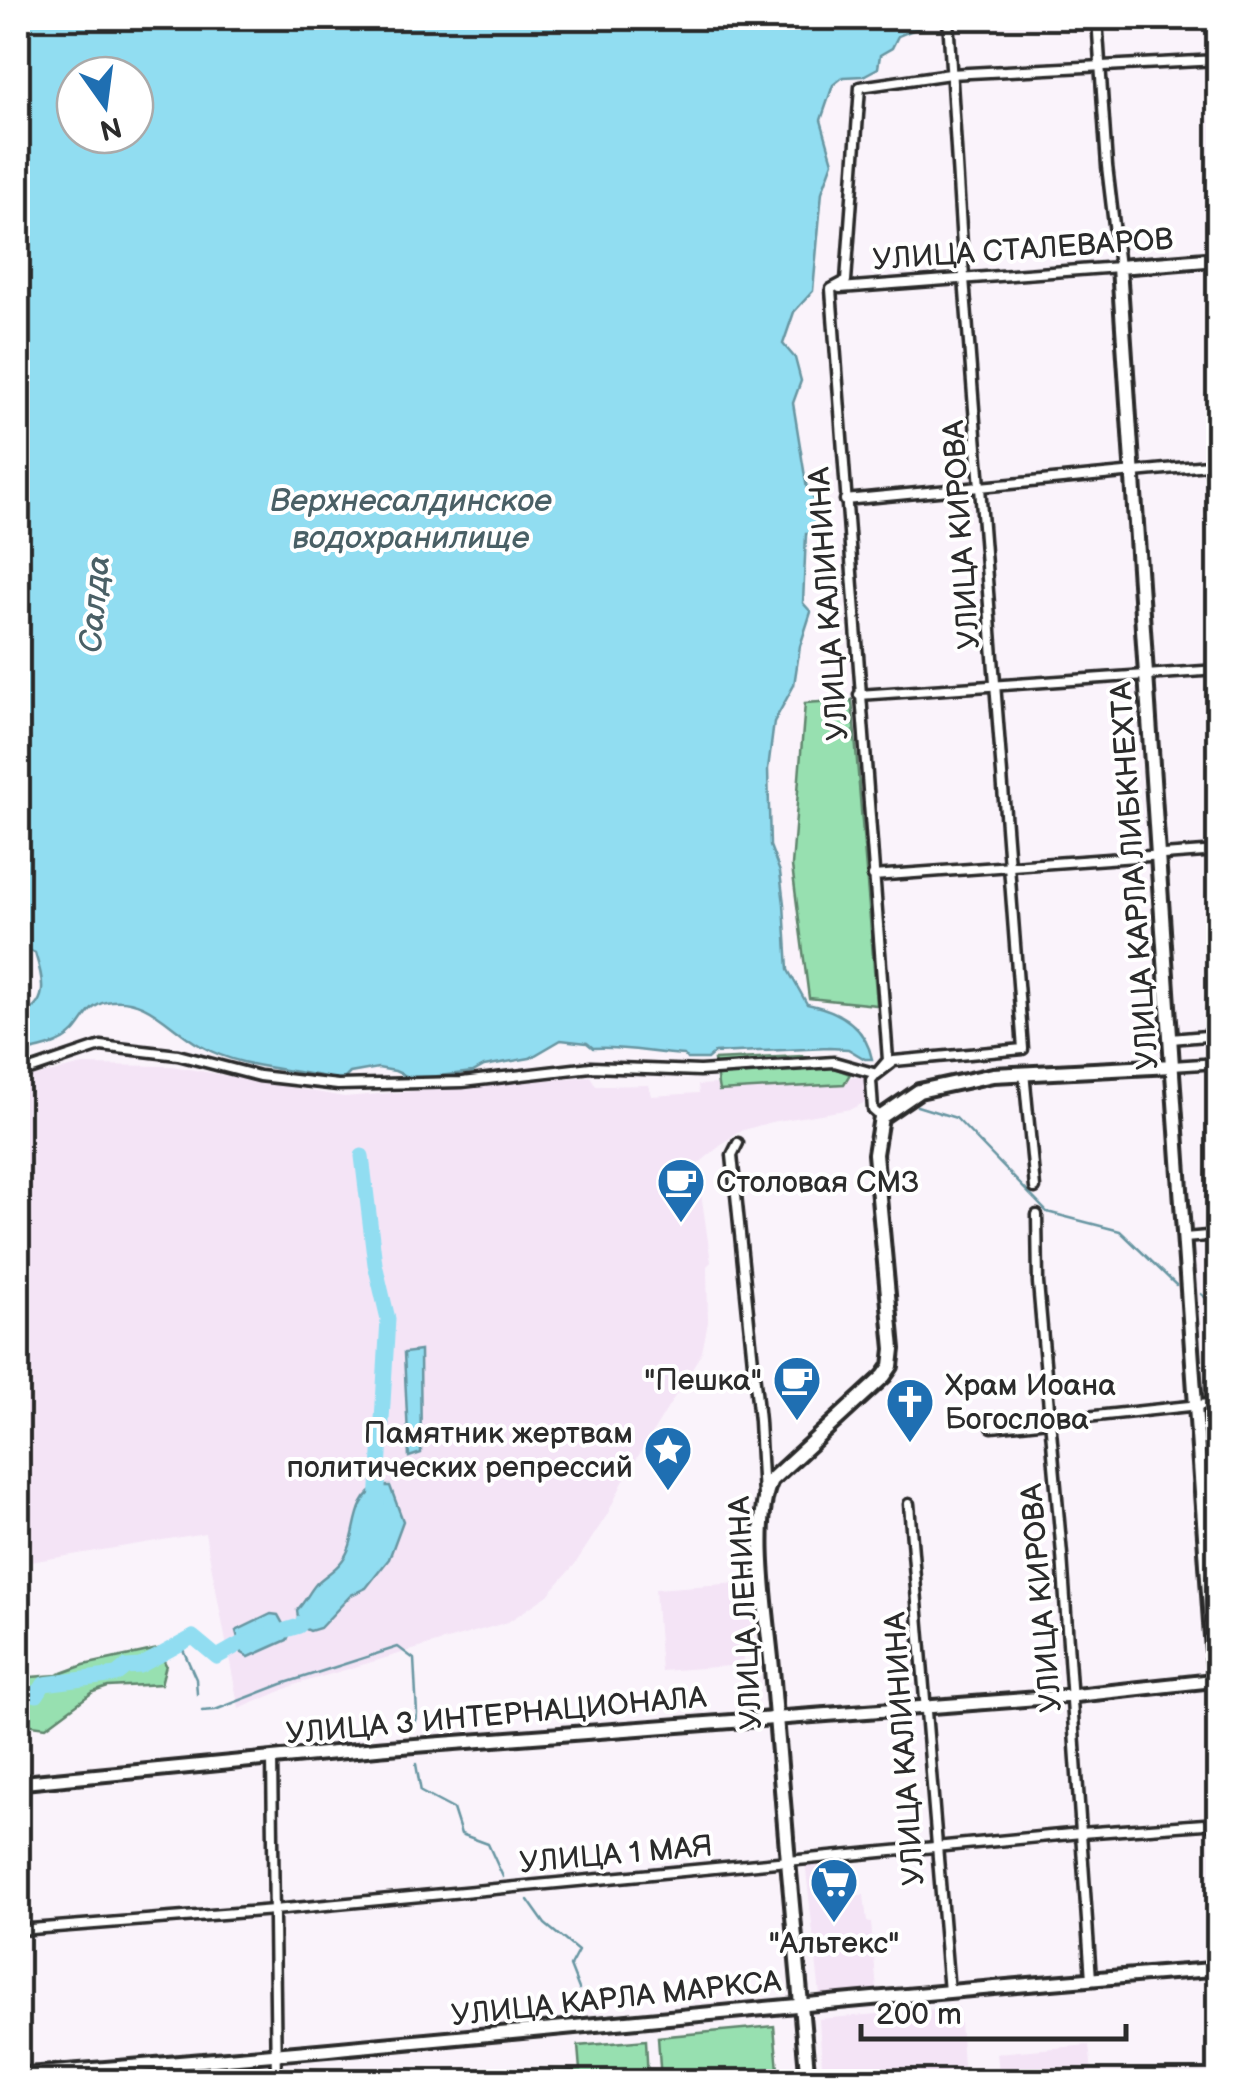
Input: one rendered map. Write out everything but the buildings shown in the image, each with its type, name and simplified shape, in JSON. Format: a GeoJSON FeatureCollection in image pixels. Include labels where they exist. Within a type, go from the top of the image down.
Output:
{"type":"FeatureCollection","features":[{"type":"Feature","properties":{"kind":"main road","name":"УЛИЦА СТАЛЕВАРОВ"},"geometry":{"type":"LineString","coordinates":[[1118,268],[1218,258]]}},
{"type":"Feature","properties":{"kind":"main road","name":"УЛИЦА КАРЛА ЛИБКНЕХТА"},"geometry":{"type":"LineString","coordinates":[[1118,268],[1218,1731]]}},
{"type":"Feature","properties":{"kind":"main road"},"geometry":{"type":"LineString","coordinates":[[763,1498],[771,1480],[860,1400],[891,1366],[893,1349],[875,1154],[881,1117],[919,1091],[992,1074],[1172,1066]]}},
{"type":"Feature","properties":{"kind":"main road","name":"УЛИЦА ЛЕНИНА"},"geometry":{"type":"LineString","coordinates":[[763,1498],[763,1550],[786,1862],[808,2082]]}},
{"type":"Feature","properties":{"kind":"main road","name":"УЛИЦА 3 ИНТЕРНАЦИОНАЛА"},"geometry":{"type":"LineString","coordinates":[[18,1782],[1072,1696],[1217,1680]]}},
{"type":"Feature","properties":{"kind":"main road","name":"УЛИЦА КАРЛА МАРКСА"},"geometry":{"type":"LineString","coordinates":[[18,2075],[275,2056],[1218,1969]]}},
{"type":"Feature","properties":{"kind":"street","name":"УЛИЦА КИРОВА"},"geometry":{"type":"LineString","coordinates":[[877,1074],[894,1061],[1022,1049],[948,18]]}},
{"type":"Feature","properties":{"kind":"street","name":"УЛИЦА КАРЛА ЛИБКНЕХТА"},"geometry":{"type":"LineString","coordinates":[[1098,18],[1118,268]]}},
{"type":"Feature","properties":{"kind":"street"},"geometry":{"type":"LineString","coordinates":[[950,74],[1218,60]]}},
{"type":"Feature","properties":{"kind":"street","name":"УЛИЦА КАЛИНИНА"},"geometry":{"type":"LineString","coordinates":[[881,1117],[873,1110],[871,1080],[888,1060],[831,289],[846,281],[860,88],[950,74]]}},
{"type":"Feature","properties":{"kind":"street","name":"УЛИЦА СТАЛЕВАРОВ"},"geometry":{"type":"LineString","coordinates":[[831,289],[1118,268]]}},
{"type":"Feature","properties":{"kind":"street"},"geometry":{"type":"LineString","coordinates":[[845,500],[1218,464]]}},
{"type":"Feature","properties":{"kind":"street"},"geometry":{"type":"LineString","coordinates":[[859,695],[1218,670]]}},
{"type":"Feature","properties":{"kind":"street"},"geometry":{"type":"LineString","coordinates":[[872,876],[1218,851]]}},
{"type":"Feature","properties":{"kind":"street"},"geometry":{"type":"LineString","coordinates":[[1171,1039],[1218,1035]]}},
{"type":"Feature","properties":{"kind":"street"},"geometry":{"type":"LineString","coordinates":[[18,1074],[101,1046],[178,1055],[260,1076],[338,1086],[462,1082],[591,1067],[700,1071],[834,1062],[877,1074]]}},
{"type":"Feature","properties":{"kind":"street"},"geometry":{"type":"LineString","coordinates":[[1172,1066],[1218,1063]]}},
{"type":"Feature","properties":{"kind":"street"},"geometry":{"type":"LineString","coordinates":[[1024,1072],[1034,1188]]}},
{"type":"Feature","properties":{"kind":"street","name":"УЛИЦА ЛЕНИНА"},"geometry":{"type":"LineString","coordinates":[[738,1143],[732,1156],[763,1498]]}},
{"type":"Feature","properties":{"kind":"street","name":"УЛИЦА КИРОВА"},"geometry":{"type":"LineString","coordinates":[[1037,1215],[1038,1283],[1072,1696],[1090,1978]]}},
{"type":"Feature","properties":{"kind":"street"},"geometry":{"type":"LineString","coordinates":[[1186,1238],[1218,1236]]}},
{"type":"Feature","properties":{"kind":"street"},"geometry":{"type":"LineString","coordinates":[[992,1427],[1218,1402]]}},
{"type":"Feature","properties":{"kind":"street","name":"УЛИЦА КАЛИНИНА"},"geometry":{"type":"LineString","coordinates":[[909,1504],[949,1992]]}},
{"type":"Feature","properties":{"kind":"street"},"geometry":{"type":"LineString","coordinates":[[272,1759],[276,2082]]}},
{"type":"Feature","properties":{"kind":"street","name":"УЛИЦА 1 МАЯ"},"geometry":{"type":"LineString","coordinates":[[18,1930],[274,1910],[1218,1822]]}},
{"type":"Feature","properties":{"kind":"shaded area"},"geometry":{"type":"Polygon","coordinates":[[[83,1065],[172,1066],[344,1097],[590,1076],[596,1086],[649,1085],[651,1096],[699,1093],[698,1085],[865,1077],[866,1102],[851,1109],[771,1122],[737,1132],[697,1165],[711,1262],[707,1266],[708,1322],[702,1352],[626,1476],[607,1515],[575,1564],[548,1595],[508,1622],[297,1684],[239,1709],[205,1533],[18,1564],[18,1080],[83,1065]]]}},
{"type":"Feature","properties":{"kind":"shaded area"},"geometry":{"type":"Polygon","coordinates":[[[752,1582],[748,1602],[756,1645],[742,1646],[743,1665],[661,1671],[655,1589],[752,1582]]]}},
{"type":"Feature","properties":{"kind":"shaded area"},"geometry":{"type":"Polygon","coordinates":[[[854,1859],[857,1895],[864,1895],[867,1922],[871,1923],[877,1990],[820,1995],[805,1862],[854,1859]]]}},
{"type":"Feature","properties":{"kind":"shaded area"},"geometry":{"type":"Polygon","coordinates":[[[959,2007],[964,2081],[823,2081],[819,2019],[959,2007]]]}},
{"type":"Feature","properties":{"kind":"shaded area"},"geometry":{"type":"Polygon","coordinates":[[[1089,2045],[1093,2081],[1000,2081],[997,2053],[1089,2045]]]}},
{"type":"Feature","properties":{"kind":"green space"},"geometry":{"type":"Polygon","coordinates":[[[852,700],[877,1005],[809,998],[792,866],[805,703],[852,700]]]}},
{"type":"Feature","properties":{"kind":"green space"},"geometry":{"type":"Polygon","coordinates":[[[803,1056],[850,1074],[844,1084],[719,1091],[714,1060],[803,1056]]]}},
{"type":"Feature","properties":{"kind":"green space"},"geometry":{"type":"Polygon","coordinates":[[[158,1649],[166,1665],[161,1684],[108,1687],[93,1692],[46,1727],[18,1723],[18,1678],[57,1675],[158,1649]]]}},
{"type":"Feature","properties":{"kind":"green space"},"geometry":{"type":"Polygon","coordinates":[[[774,2026],[779,2081],[661,2081],[658,2037],[774,2026]]]}},
{"type":"Feature","properties":{"kind":"green space"},"geometry":{"type":"Polygon","coordinates":[[[646,2040],[648,2081],[541,2081],[544,2072],[580,2070],[578,2046],[646,2040]]]}},
{"type":"Feature","properties":{"kind":"water","name":"Верхнесалдинское водохранилище"},"geometry":{"type":"Polygon","coordinates":[[[18,18],[926,18],[918,28],[898,36],[892,48],[880,55],[878,68],[863,76],[843,77],[833,85],[821,120],[833,162],[822,192],[813,291],[794,312],[783,344],[795,358],[801,381],[793,403],[807,489],[817,503],[814,534],[806,534],[803,603],[811,612],[800,646],[794,685],[774,722],[768,769],[770,846],[780,872],[788,970],[807,1004],[829,1010],[857,1028],[872,1059],[848,1049],[829,1048],[714,1053],[707,1059],[687,1059],[684,1055],[593,1048],[587,1043],[561,1040],[530,1058],[484,1066],[473,1072],[413,1079],[378,1068],[350,1073],[342,1081],[217,1054],[146,1008],[120,1001],[95,1007],[63,1040],[18,1052],[18,1017],[35,1006],[42,991],[35,953],[18,946],[18,18]]]}},
{"type":"Feature","properties":{"kind":"water"},"geometry":{"type":"Polygon","coordinates":[[[420,1351],[421,1453],[409,1457],[404,1353],[420,1351]]]}},
{"type":"Feature","properties":{"kind":"water"},"geometry":{"type":"Polygon","coordinates":[[[380,1486],[390,1486],[403,1521],[389,1559],[366,1588],[351,1595],[320,1628],[310,1631],[299,1626],[297,1610],[316,1584],[341,1562],[363,1501],[380,1486]]]}},
{"type":"Feature","properties":{"kind":"water"},"geometry":{"type":"Polygon","coordinates":[[[271,1614],[278,1615],[289,1635],[287,1640],[249,1657],[242,1653],[236,1631],[271,1614]]]}},
{"type":"Feature","properties":{"kind":"waterway"},"geometry":{"type":"LineString","coordinates":[[917,1106],[956,1118],[1047,1212],[1120,1231],[1176,1285]]}},
{"type":"Feature","properties":{"kind":"waterway","name":"Салда"},"geometry":{"type":"LineString","coordinates":[[362,1156],[375,1264],[388,1319],[377,1504]]}},
{"type":"Feature","properties":{"kind":"waterway"},"geometry":{"type":"LineString","coordinates":[[1201,1294],[1210,1301],[1218,1300]]}},
{"type":"Feature","properties":{"kind":"waterway","name":"Салда"},"geometry":{"type":"LineString","coordinates":[[18,1689],[37,1695],[44,1684],[116,1675],[193,1637],[217,1657],[240,1644],[299,1626],[311,1613]]}},
{"type":"Feature","properties":{"kind":"waterway"},"geometry":{"type":"LineString","coordinates":[[181,1645],[196,1679],[197,1694]]}},
{"type":"Feature","properties":{"kind":"waterway"},"geometry":{"type":"LineString","coordinates":[[202,1711],[215,1710],[398,1647],[414,1659],[417,1714],[413,1727]]}},
{"type":"Feature","properties":{"kind":"waterway"},"geometry":{"type":"LineString","coordinates":[[416,1764],[421,1792],[453,1809],[461,1834],[488,1844],[503,1877]]}},
{"type":"Feature","properties":{"kind":"waterway"},"geometry":{"type":"LineString","coordinates":[[528,1900],[545,1924],[578,1951],[570,1966],[579,1989]]}},
{"type":"Feature","properties":{"kind":"place","name":"Столовая СМЗ"},"geometry":{"type":"Point","coordinates":[681,1224]}},
{"type":"Feature","properties":{"kind":"place","name":"\"Пешка\""},"geometry":{"type":"Point","coordinates":[797,1422]}},
{"type":"Feature","properties":{"kind":"place","name":"Храм Иоана Богослова"},"geometry":{"type":"Point","coordinates":[910,1444]}},
{"type":"Feature","properties":{"kind":"place","name":"Памятник жертвам политических репрессий"},"geometry":{"type":"Point","coordinates":[668,1492]}},
{"type":"Feature","properties":{"kind":"place","name":"\"Альтекс\""},"geometry":{"type":"Point","coordinates":[834,1924]}}]}
